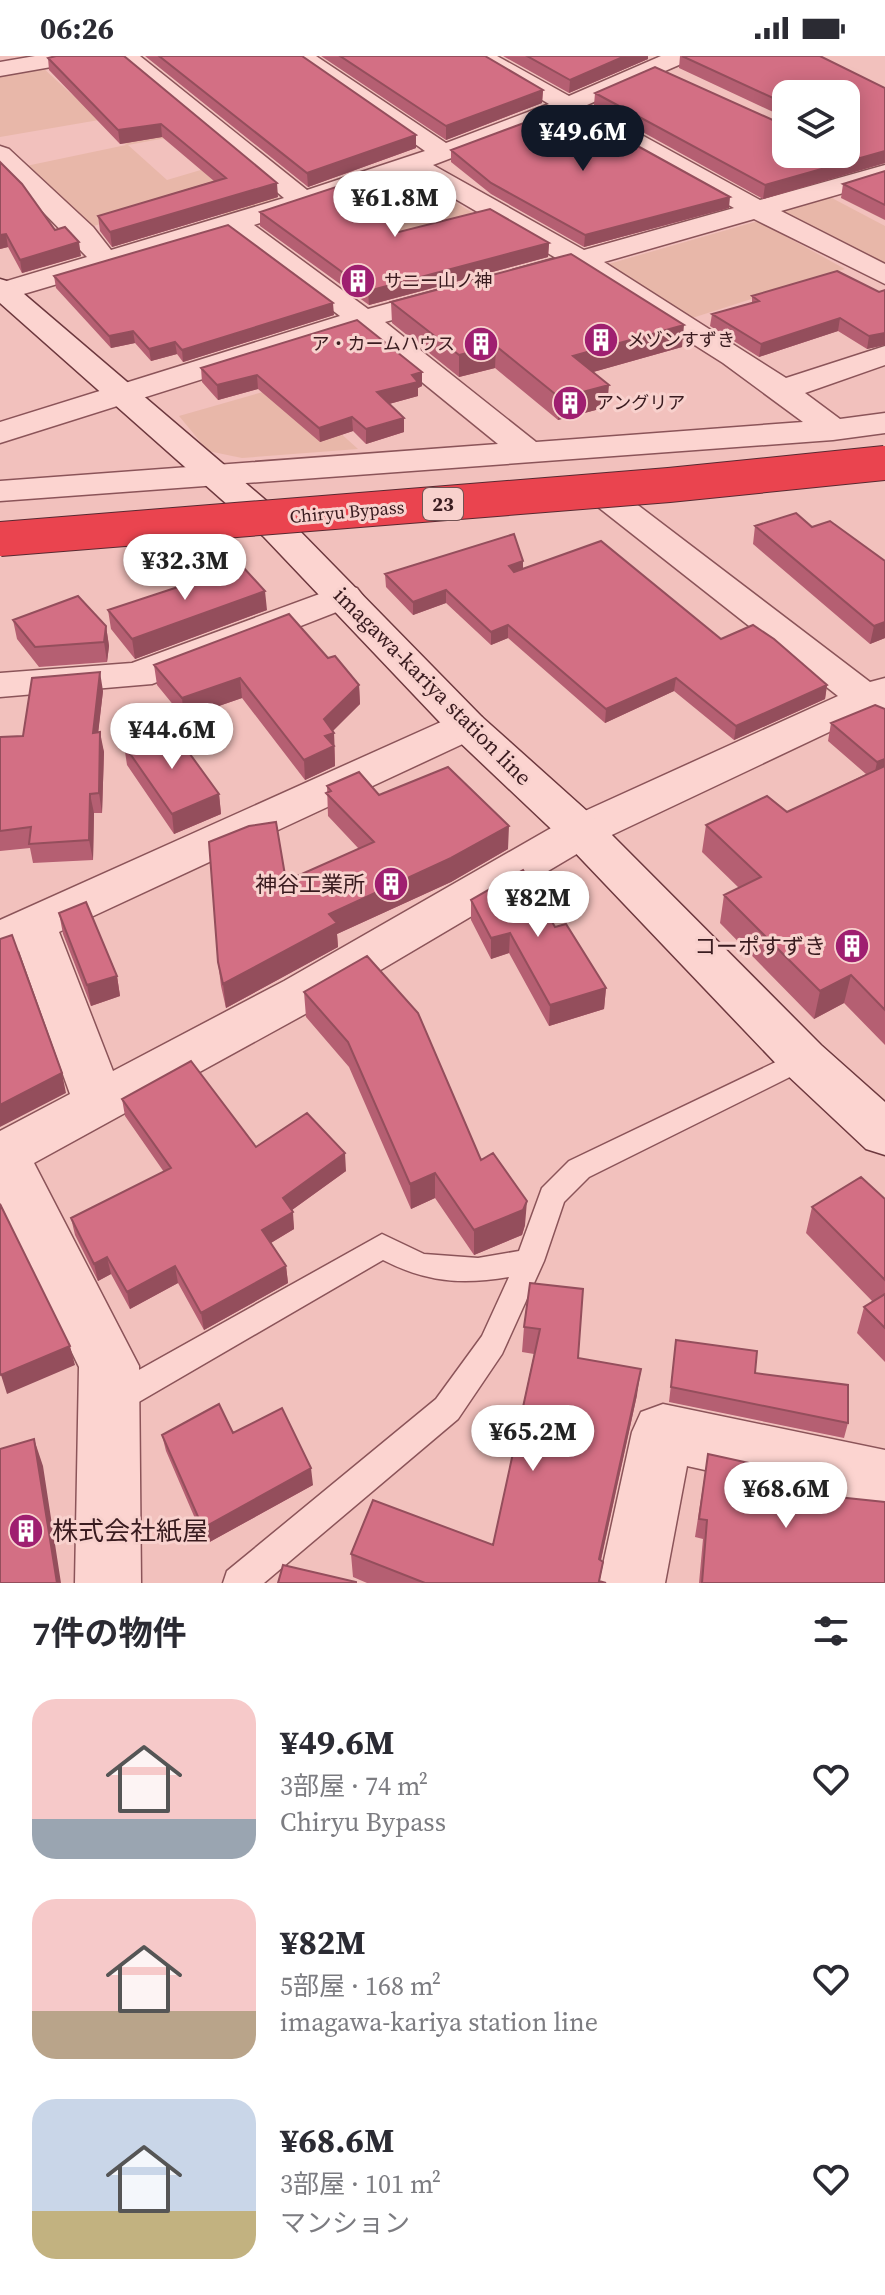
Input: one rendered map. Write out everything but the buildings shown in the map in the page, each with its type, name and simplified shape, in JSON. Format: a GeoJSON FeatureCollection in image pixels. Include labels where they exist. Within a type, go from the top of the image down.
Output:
{"type":"FeatureCollection","features":[{"type":"Feature","properties":{"kind":"highway","name":"Chiryu Bypass"},"geometry":{"type":"LineString","coordinates":[[0,512],[507,474],[885,439]]}},
{"type":"Feature","properties":{"kind":"highway","name":"Chiryu Bypass"},"geometry":{"type":"LineString","coordinates":[[0,539],[637,488],[885,463]]}},
{"type":"Feature","properties":{"kind":"street"},"geometry":{"type":"LineString","coordinates":[[0,69],[74,56]]}},
{"type":"Feature","properties":{"kind":"street"},"geometry":{"type":"LineString","coordinates":[[126,56],[304,201]]}},
{"type":"Feature","properties":{"kind":"street"},"geometry":{"type":"LineString","coordinates":[[301,56],[443,152]]}},
{"type":"Feature","properties":{"kind":"street"},"geometry":{"type":"LineString","coordinates":[[480,56],[760,211],[885,275]]}},
{"type":"Feature","properties":{"kind":"street"},"geometry":{"type":"LineString","coordinates":[[2,290],[234,223],[413,164],[670,63]]}},
{"type":"Feature","properties":{"kind":"street"},"geometry":{"type":"LineString","coordinates":[[0,154],[83,233],[105,261]]}},
{"type":"Feature","properties":{"kind":"street"},"geometry":{"type":"LineString","coordinates":[[413,164],[581,261],[783,390],[833,430]]}},
{"type":"Feature","properties":{"kind":"street"},"geometry":{"type":"LineString","coordinates":[[860,165],[883,174]]}},
{"type":"Feature","properties":{"kind":"street"},"geometry":{"type":"LineString","coordinates":[[0,433],[363,319],[581,261],[883,174]]}},
{"type":"Feature","properties":{"kind":"street"},"geometry":{"type":"LineString","coordinates":[[234,223],[363,319],[529,453]]}},
{"type":"Feature","properties":{"kind":"street","name":"imagawa-kariya station line"},"geometry":{"type":"LineString","coordinates":[[2,290],[277,529],[467,726],[581,831],[803,1059],[885,1134]]}},
{"type":"Feature","properties":{"kind":"street"},"geometry":{"type":"LineString","coordinates":[[783,390],[885,355]]}},
{"type":"Feature","properties":{"kind":"street"},"geometry":{"type":"LineString","coordinates":[[0,491],[833,430],[885,423]]}},
{"type":"Feature","properties":{"kind":"street"},"geometry":{"type":"LineString","coordinates":[[0,547],[277,529],[885,472]]}},
{"type":"Feature","properties":{"kind":"street"},"geometry":{"type":"LineString","coordinates":[[108,1583],[109,1366],[2,1155],[301,994],[581,831],[879,700],[610,500]]}},
{"type":"Feature","properties":{"kind":"street"},"geometry":{"type":"LineString","coordinates":[[0,685],[138,675],[344,596]]}},
{"type":"Feature","properties":{"kind":"street"},"geometry":{"type":"LineString","coordinates":[[99,1102],[16,933],[467,726]]}},
{"type":"Feature","properties":{"kind":"street"},"geometry":{"type":"LineString","coordinates":[[632,1583],[663,1432],[885,1480]]}},
{"type":"Feature","properties":{"kind":"lane"},"geometry":{"type":"LineString","coordinates":[[239,1583],[447,1409],[492,1345],[530,1261],[552,1196],[579,1169],[803,1059]]}},
{"type":"Feature","properties":{"kind":"lane"},"geometry":{"type":"LineString","coordinates":[[109,1403],[382,1246],[421,1266],[478,1270],[530,1261]]}},
{"type":"Feature","properties":{"kind":"shaded area"},"geometry":{"type":"Polygon","coordinates":[[[42,67],[80,102],[198,132],[128,145],[167,180],[231,161],[281,202],[230,217],[197,195],[87,228],[26,166],[126,145],[99,120],[0,137],[0,75],[42,67]]]}},
{"type":"Feature","properties":{"kind":"shaded area"},"geometry":{"type":"Polygon","coordinates":[[[409,174],[481,218],[403,241],[343,198],[409,174]]]}},
{"type":"Feature","properties":{"kind":"shaded area"},"geometry":{"type":"Polygon","coordinates":[[[830,197],[885,226],[885,269],[778,212],[830,197]]]}},
{"type":"Feature","properties":{"kind":"shaded area"},"geometry":{"type":"Polygon","coordinates":[[[758,221],[845,269],[689,319],[605,265],[758,221]]]}},
{"type":"Feature","properties":{"kind":"shaded area"},"geometry":{"type":"Polygon","coordinates":[[[287,385],[358,449],[242,458],[208,451],[179,416],[287,385]]]}},
{"type":"Feature","properties":{"kind":"place","name":"サニー山ノ神"},"geometry":{"type":"Point","coordinates":[358,281]}},
{"type":"Feature","properties":{"kind":"place","name":"メゾンすずき"},"geometry":{"type":"Point","coordinates":[601,340]}},
{"type":"Feature","properties":{"kind":"place","name":"ア・カームハウス"},"geometry":{"type":"Point","coordinates":[481,344]}},
{"type":"Feature","properties":{"kind":"place","name":"アングリア"},"geometry":{"type":"Point","coordinates":[570,403]}},
{"type":"Feature","properties":{"kind":"place","name":"神谷工業所"},"geometry":{"type":"Point","coordinates":[391,884]}},
{"type":"Feature","properties":{"kind":"place","name":"コーポすずき"},"geometry":{"type":"Point","coordinates":[852,946]}},
{"type":"Feature","properties":{"kind":"place","name":"株式会社紙屋"},"geometry":{"type":"Point","coordinates":[26,1531]}}]}
